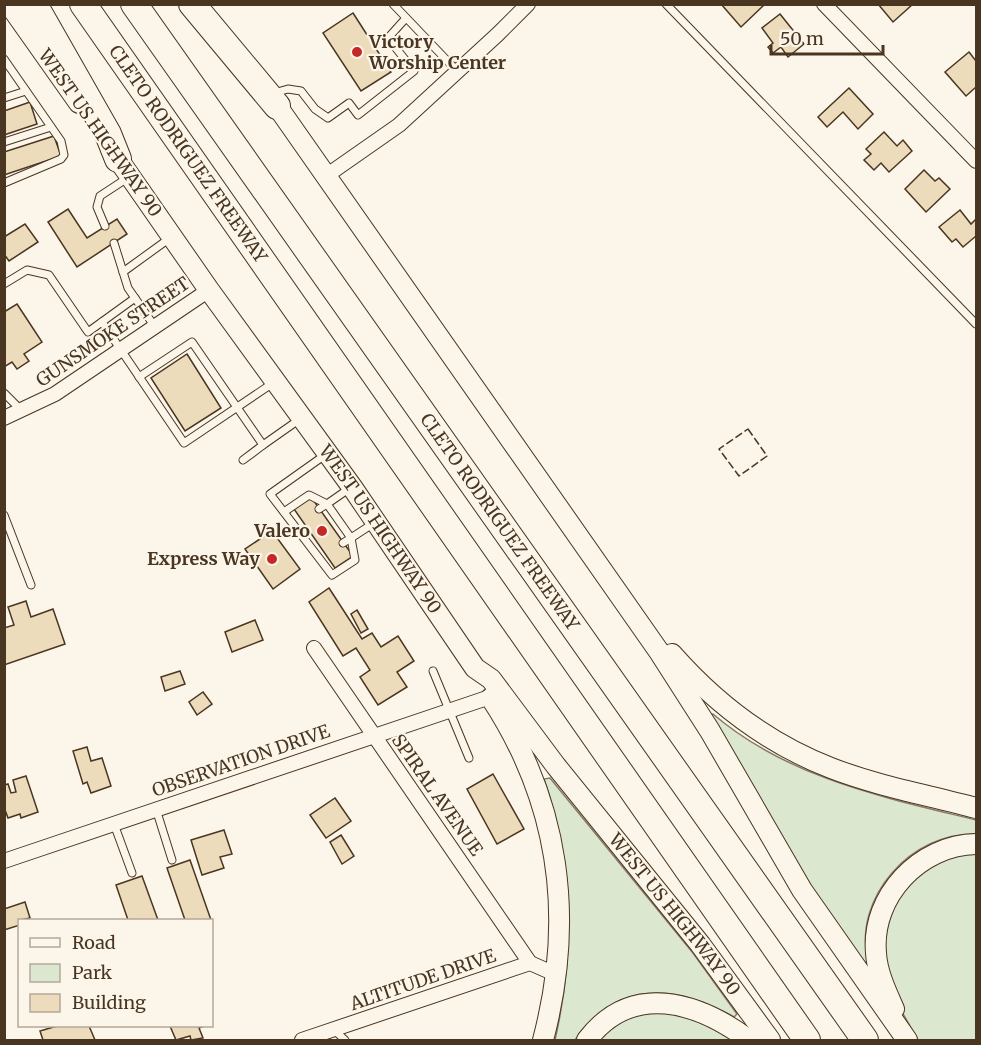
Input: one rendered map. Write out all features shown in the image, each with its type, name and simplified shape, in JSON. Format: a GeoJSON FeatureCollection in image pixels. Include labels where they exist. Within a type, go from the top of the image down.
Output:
{"type":"FeatureCollection","features":[{"type":"Feature","properties":{"kind":"highway"},"geometry":{"type":"LineString","coordinates":[[34,4],[108,134],[124,168]]}},
{"type":"Feature","properties":{"kind":"highway","name":"CLETO RODRIGUEZ FREEWAY"},"geometry":{"type":"LineString","coordinates":[[83,4],[807,1041]]}},
{"type":"Feature","properties":{"kind":"highway","name":"CLETO RODRIGUEZ FREEWAY"},"geometry":{"type":"LineString","coordinates":[[134,4],[866,1041]]}},
{"type":"Feature","properties":{"kind":"highway"},"geometry":{"type":"LineString","coordinates":[[192,4],[273,100]]}},
{"type":"Feature","properties":{"kind":"main road","name":"WEST US HIGHWAY 90"},"geometry":{"type":"LineString","coordinates":[[9,4],[209,290],[352,487],[476,668],[491,679],[556,766],[700,944],[770,1041]]}},
{"type":"Feature","properties":{"kind":"main road"},"geometry":{"type":"LineString","coordinates":[[206,4],[644,630],[714,738],[802,890],[906,1039]]}},
{"type":"Feature","properties":{"kind":"main road"},"geometry":{"type":"LineString","coordinates":[[644,630],[665,646],[718,701],[754,728],[794,752],[852,775],[976,808]]}},
{"type":"Feature","properties":{"kind":"main road"},"geometry":{"type":"LineString","coordinates":[[476,668],[482,685],[524,757],[540,795],[555,861],[559,918],[555,974],[543,1041]]}},
{"type":"Feature","properties":{"kind":"main road"},"geometry":{"type":"LineString","coordinates":[[906,1039],[878,966],[876,934],[881,912],[896,886],[918,864],[944,850],[976,844]]}},
{"type":"Feature","properties":{"kind":"main road"},"geometry":{"type":"LineString","coordinates":[[587,1041],[604,1023],[622,1011],[641,1005],[661,1003],[683,1005],[702,1012],[749,1041]]}},
{"type":"Feature","properties":{"kind":"street"},"geometry":{"type":"LineString","coordinates":[[326,176],[399,125],[528,4]]}},
{"type":"Feature","properties":{"kind":"street"},"geometry":{"type":"LineString","coordinates":[[824,4],[976,160]]}},
{"type":"Feature","properties":{"kind":"street","name":"GUNSMOKE STREET"},"geometry":{"type":"LineString","coordinates":[[4,418],[55,394],[209,290]]}},
{"type":"Feature","properties":{"kind":"street","name":"SPIRAL AVENUE"},"geometry":{"type":"LineString","coordinates":[[314,648],[530,963]]}},
{"type":"Feature","properties":{"kind":"street","name":"OBSERVATION DRIVE"},"geometry":{"type":"LineString","coordinates":[[4,861],[490,697]]}},
{"type":"Feature","properties":{"kind":"street"},"geometry":{"type":"LineString","coordinates":[[530,963],[555,974]]}},
{"type":"Feature","properties":{"kind":"street","name":"ALTITUDE DRIVE"},"geometry":{"type":"LineString","coordinates":[[302,1041],[530,963]]}},
{"type":"Feature","properties":{"kind":"lane"},"geometry":{"type":"LineString","coordinates":[[393,4],[458,72]]}},
{"type":"Feature","properties":{"kind":"lane"},"geometry":{"type":"LineString","coordinates":[[666,4],[976,324]]}},
{"type":"Feature","properties":{"kind":"lane"},"geometry":{"type":"LineString","coordinates":[[273,100],[288,89],[297,89],[315,109],[328,118],[349,104],[358,115],[414,71],[388,38],[406,18]]}},
{"type":"Feature","properties":{"kind":"lane"},"geometry":{"type":"LineString","coordinates":[[4,59],[61,141],[64,155],[60,159],[4,183]]}},
{"type":"Feature","properties":{"kind":"lane"},"geometry":{"type":"LineString","coordinates":[[4,98],[26,91]]}},
{"type":"Feature","properties":{"kind":"lane"},"geometry":{"type":"LineString","coordinates":[[4,142],[51,126]]}},
{"type":"Feature","properties":{"kind":"lane"},"geometry":{"type":"LineString","coordinates":[[105,226],[97,207],[100,196],[124,168]]}},
{"type":"Feature","properties":{"kind":"lane"},"geometry":{"type":"LineString","coordinates":[[123,272],[172,237]]}},
{"type":"Feature","properties":{"kind":"lane"},"geometry":{"type":"LineString","coordinates":[[114,243],[128,288],[155,327]]}},
{"type":"Feature","properties":{"kind":"lane"},"geometry":{"type":"LineString","coordinates":[[4,284],[27,270],[49,275],[88,332],[135,298]]}},
{"type":"Feature","properties":{"kind":"lane"},"geometry":{"type":"LineString","coordinates":[[102,322],[184,443],[275,382]]}},
{"type":"Feature","properties":{"kind":"lane"},"geometry":{"type":"LineString","coordinates":[[140,377],[192,342],[263,445]]}},
{"type":"Feature","properties":{"kind":"lane"},"geometry":{"type":"LineString","coordinates":[[4,393],[22,411]]}},
{"type":"Feature","properties":{"kind":"lane"},"geometry":{"type":"LineString","coordinates":[[243,460],[301,418]]}},
{"type":"Feature","properties":{"kind":"lane"},"geometry":{"type":"LineString","coordinates":[[284,512],[309,495],[327,504],[351,538],[355,560],[332,575],[310,539],[296,527],[284,512],[270,494],[327,453]]}},
{"type":"Feature","properties":{"kind":"lane"},"geometry":{"type":"LineString","coordinates":[[319,509],[352,487]]}},
{"type":"Feature","properties":{"kind":"lane"},"geometry":{"type":"LineString","coordinates":[[4,515],[31,585]]}},
{"type":"Feature","properties":{"kind":"lane"},"geometry":{"type":"LineString","coordinates":[[331,525],[338,520]]}},
{"type":"Feature","properties":{"kind":"lane"},"geometry":{"type":"LineString","coordinates":[[296,527],[303,522]]}},
{"type":"Feature","properties":{"kind":"lane"},"geometry":{"type":"LineString","coordinates":[[343,543],[375,522]]}},
{"type":"Feature","properties":{"kind":"lane"},"geometry":{"type":"LineString","coordinates":[[433,670],[470,758]]}},
{"type":"Feature","properties":{"kind":"lane"},"geometry":{"type":"LineString","coordinates":[[156,809],[172,860]]}},
{"type":"Feature","properties":{"kind":"lane"},"geometry":{"type":"LineString","coordinates":[[114,824],[132,873]]}},
{"type":"Feature","properties":{"kind":"lane"},"geometry":{"type":"LineString","coordinates":[[334,1030],[345,1041]]}},
{"type":"Feature","properties":{"kind":"green space"},"geometry":{"type":"Polygon","coordinates":[[[713,714],[742,736],[805,770],[906,803],[976,820],[976,834],[952,836],[930,844],[909,856],[892,873],[878,892],[869,914],[865,938],[868,962],[863,963],[812,889],[710,715],[713,714]]]}},
{"type":"Feature","properties":{"kind":"green space"},"geometry":{"type":"Polygon","coordinates":[[[550,778],[693,953],[737,1014],[734,1017],[690,998],[648,993],[629,997],[610,1006],[592,1020],[575,1040],[555,1040],[566,974],[568,909],[561,844],[544,779],[550,778]]]}},
{"type":"Feature","properties":{"kind":"green space"},"geometry":{"type":"Polygon","coordinates":[[[976,851],[976,1040],[918,1040],[898,1005],[887,973],[884,930],[900,892],[938,859],[976,851]]]}},
{"type":"Feature","properties":{"kind":"green space"},"geometry":{"type":"Polygon","coordinates":[[[677,1011],[737,1040],[596,1040],[634,1014],[677,1011]]]}},
{"type":"Feature","properties":{"kind":"building"},"geometry":{"type":"Polygon","coordinates":[[[721,4],[765,4],[741,27],[721,4]]]}},
{"type":"Feature","properties":{"kind":"building"},"geometry":{"type":"Polygon","coordinates":[[[878,4],[913,4],[893,22],[878,4]]]}},
{"type":"Feature","properties":{"kind":"building","name":"Victory Worship Center"},"geometry":{"type":"Polygon","coordinates":[[[353,13],[391,72],[361,91],[323,33],[353,13]]]}},
{"type":"Feature","properties":{"kind":"building"},"geometry":{"type":"Polygon","coordinates":[[[780,14],[804,44],[788,57],[781,47],[773,53],[768,47],[773,43],[762,28],[780,14]]]}},
{"type":"Feature","properties":{"kind":"building"},"geometry":{"type":"Polygon","coordinates":[[[969,52],[976,61],[976,87],[966,96],[945,72],[969,52]]]}},
{"type":"Feature","properties":{"kind":"building"},"geometry":{"type":"Polygon","coordinates":[[[849,88],[873,114],[858,129],[843,112],[827,127],[818,117],[849,88]]]}},
{"type":"Feature","properties":{"kind":"building"},"geometry":{"type":"Polygon","coordinates":[[[30,102],[37,124],[4,135],[4,111],[30,102]]]}},
{"type":"Feature","properties":{"kind":"building"},"geometry":{"type":"Polygon","coordinates":[[[884,132],[897,146],[903,140],[912,151],[889,172],[881,163],[874,170],[864,160],[871,154],[866,149],[884,132]]]}},
{"type":"Feature","properties":{"kind":"building"},"geometry":{"type":"Polygon","coordinates":[[[54,136],[61,156],[4,175],[4,152],[54,136]]]}},
{"type":"Feature","properties":{"kind":"building"},"geometry":{"type":"Polygon","coordinates":[[[924,170],[935,181],[939,178],[950,189],[926,212],[905,189],[924,170]]]}},
{"type":"Feature","properties":{"kind":"building"},"geometry":{"type":"Polygon","coordinates":[[[68,209],[87,238],[117,219],[127,234],[77,267],[48,222],[68,209]]]}},
{"type":"Feature","properties":{"kind":"building"},"geometry":{"type":"Polygon","coordinates":[[[960,210],[971,224],[976,219],[976,236],[963,247],[956,239],[952,242],[939,227],[960,210]]]}},
{"type":"Feature","properties":{"kind":"building"},"geometry":{"type":"Polygon","coordinates":[[[25,224],[38,242],[9,261],[4,254],[4,237],[25,224]]]}},
{"type":"Feature","properties":{"kind":"building"},"geometry":{"type":"Polygon","coordinates":[[[17,304],[42,342],[24,354],[29,361],[17,369],[12,362],[4,367],[4,312],[17,304]]]}},
{"type":"Feature","properties":{"kind":"building"},"geometry":{"type":"Polygon","coordinates":[[[187,354],[221,408],[185,431],[151,378],[187,354]]]}},
{"type":"Feature","properties":{"kind":"building","name":"Valero"},"geometry":{"type":"Polygon","coordinates":[[[311,497],[353,556],[335,568],[294,509],[311,497]]]}},
{"type":"Feature","properties":{"kind":"building","name":"Express Way"},"geometry":{"type":"Polygon","coordinates":[[[272,531],[300,569],[273,589],[245,549],[272,531]]]}},
{"type":"Feature","properties":{"kind":"building"},"geometry":{"type":"Polygon","coordinates":[[[329,588],[362,639],[372,633],[381,647],[398,636],[414,661],[397,672],[407,687],[378,705],[360,677],[370,670],[356,648],[343,656],[309,602],[329,588]]]}},
{"type":"Feature","properties":{"kind":"building"},"geometry":{"type":"Polygon","coordinates":[[[26,601],[31,617],[53,609],[65,644],[4,665],[4,628],[14,625],[8,607],[26,601]]]}},
{"type":"Feature","properties":{"kind":"building"},"geometry":{"type":"Polygon","coordinates":[[[357,610],[368,629],[361,633],[351,614],[357,610]]]}},
{"type":"Feature","properties":{"kind":"building"},"geometry":{"type":"Polygon","coordinates":[[[255,620],[263,640],[232,652],[225,632],[255,620]]]}},
{"type":"Feature","properties":{"kind":"building"},"geometry":{"type":"Polygon","coordinates":[[[180,671],[185,684],[165,691],[161,677],[180,671]]]}},
{"type":"Feature","properties":{"kind":"building"},"geometry":{"type":"Polygon","coordinates":[[[203,692],[212,704],[197,715],[189,702],[203,692]]]}},
{"type":"Feature","properties":{"kind":"building"},"geometry":{"type":"Polygon","coordinates":[[[87,747],[91,761],[102,758],[111,786],[91,793],[87,782],[83,784],[73,751],[87,747]]]}},
{"type":"Feature","properties":{"kind":"building"},"geometry":{"type":"Polygon","coordinates":[[[493,774],[524,829],[497,844],[467,789],[493,774]]]}},
{"type":"Feature","properties":{"kind":"building"},"geometry":{"type":"Polygon","coordinates":[[[26,776],[38,812],[21,818],[20,814],[8,818],[4,807],[4,785],[8,784],[11,793],[16,792],[13,780],[26,776]]]}},
{"type":"Feature","properties":{"kind":"building"},"geometry":{"type":"Polygon","coordinates":[[[335,798],[351,821],[326,838],[310,815],[335,798]]]}},
{"type":"Feature","properties":{"kind":"building"},"geometry":{"type":"Polygon","coordinates":[[[224,830],[232,854],[220,857],[224,868],[202,875],[191,840],[224,830]]]}},
{"type":"Feature","properties":{"kind":"building"},"geometry":{"type":"Polygon","coordinates":[[[341,835],[354,856],[342,864],[330,842],[341,835]]]}},
{"type":"Feature","properties":{"kind":"building"},"geometry":{"type":"Polygon","coordinates":[[[190,860],[211,919],[185,919],[167,868],[190,860]]]}},
{"type":"Feature","properties":{"kind":"building"},"geometry":{"type":"Polygon","coordinates":[[[142,876],[158,919],[128,919],[116,885],[142,876]]]}},
{"type":"Feature","properties":{"kind":"building"},"geometry":{"type":"Polygon","coordinates":[[[25,902],[30,918],[18,919],[18,926],[4,930],[4,909],[25,902]]]}},
{"type":"Feature","properties":{"kind":"building"},"geometry":{"type":"Polygon","coordinates":[[[54,1027],[89,1027],[95,1040],[43,1040],[40,1031],[54,1027]]]}},
{"type":"Feature","properties":{"kind":"building"},"geometry":{"type":"Polygon","coordinates":[[[170,1027],[202,1027],[199,1028],[203,1038],[191,1040],[190,1036],[176,1040],[170,1027]]]}},
{"type":"Feature","properties":{"kind":"fence"},"geometry":{"type":"LineString","coordinates":[[748,429],[767,456],[739,476],[719,449],[748,429]]}},
{"type":"Feature","properties":{"kind":"place","name":"Victory Worship Center"},"geometry":{"type":"Point","coordinates":[357,52]}},
{"type":"Feature","properties":{"kind":"place","name":"Valero"},"geometry":{"type":"Point","coordinates":[322,531]}},
{"type":"Feature","properties":{"kind":"place","name":"Express Way"},"geometry":{"type":"Point","coordinates":[272,559]}}]}
